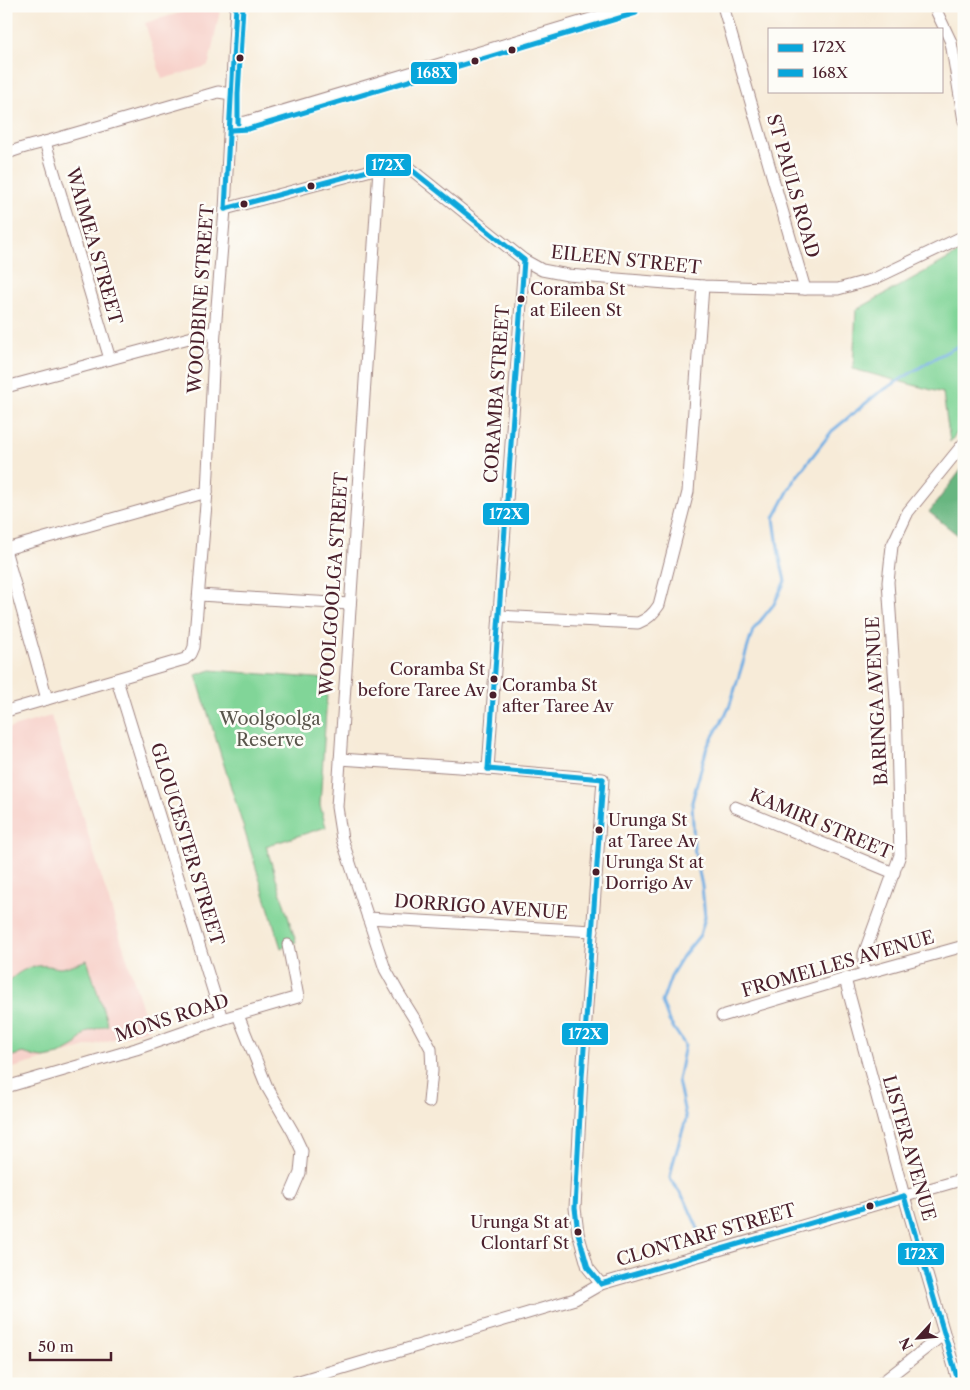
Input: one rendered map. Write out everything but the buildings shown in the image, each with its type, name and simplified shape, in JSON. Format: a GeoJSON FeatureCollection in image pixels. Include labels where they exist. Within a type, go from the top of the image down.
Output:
{"type":"FeatureCollection","features":[{"type":"Feature","properties":{"kind":"street","name":"WOODBINE STREET"},"geometry":{"type":"LineString","coordinates":[[117,680],[185,659],[191,654],[194,647],[207,492],[215,331],[226,209],[236,6]]}},
{"type":"Feature","properties":{"kind":"street"},"geometry":{"type":"LineString","coordinates":[[231,124],[255,119],[634,6]]}},
{"type":"Feature","properties":{"kind":"street","name":"ST PAULS ROAD"},"geometry":{"type":"LineString","coordinates":[[723,6],[805,289]]}},
{"type":"Feature","properties":{"kind":"street"},"geometry":{"type":"LineString","coordinates":[[934,6],[951,42],[964,122]]}},
{"type":"Feature","properties":{"kind":"street"},"geometry":{"type":"LineString","coordinates":[[6,154],[218,92],[231,94]]}},
{"type":"Feature","properties":{"kind":"street","name":"WAIMEA STREET"},"geometry":{"type":"LineString","coordinates":[[45,142],[110,359]]}},
{"type":"Feature","properties":{"kind":"street","name":"EILEEN STREET"},"geometry":{"type":"LineString","coordinates":[[226,209],[394,164],[402,164],[536,268],[551,272],[703,286],[838,288],[874,278],[964,236]]}},
{"type":"Feature","properties":{"kind":"street","name":"WOOLGOOLGA STREET"},"geometry":{"type":"LineString","coordinates":[[380,168],[337,807],[342,839],[385,969],[398,994],[418,1023],[431,1049],[432,1071],[429,1102]]}},
{"type":"Feature","properties":{"kind":"street","name":"CORAMBA STREET"},"geometry":{"type":"LineString","coordinates":[[488,769],[524,260]]}},
{"type":"Feature","properties":{"kind":"street"},"geometry":{"type":"LineString","coordinates":[[499,616],[638,623],[647,620],[659,605],[688,492],[703,286]]}},
{"type":"Feature","properties":{"kind":"street"},"geometry":{"type":"LineString","coordinates":[[6,387],[215,331]]}},
{"type":"Feature","properties":{"kind":"street","name":"BARINGA AVENUE"},"geometry":{"type":"LineString","coordinates":[[864,974],[864,954],[900,855],[896,701],[888,582],[892,546],[908,512],[964,443]]}},
{"type":"Feature","properties":{"kind":"street"},"geometry":{"type":"LineString","coordinates":[[6,549],[207,492]]}},
{"type":"Feature","properties":{"kind":"street"},"geometry":{"type":"LineString","coordinates":[[6,553],[47,699]]}},
{"type":"Feature","properties":{"kind":"street"},"geometry":{"type":"LineString","coordinates":[[199,595],[350,604]]}},
{"type":"Feature","properties":{"kind":"street"},"geometry":{"type":"LineString","coordinates":[[6,711],[117,680]]}},
{"type":"Feature","properties":{"kind":"street","name":"GLOUCESTER STREET"},"geometry":{"type":"LineString","coordinates":[[117,680],[222,1019]]}},
{"type":"Feature","properties":{"kind":"street"},"geometry":{"type":"LineString","coordinates":[[340,760],[488,769],[604,779],[582,1077],[575,1208],[578,1233],[588,1268],[601,1284]]}},
{"type":"Feature","properties":{"kind":"street","name":"KAMIRI STREET"},"geometry":{"type":"LineString","coordinates":[[735,807],[894,873]]}},
{"type":"Feature","properties":{"kind":"street","name":"DORRIGO AVENUE"},"geometry":{"type":"LineString","coordinates":[[368,918],[593,931]]}},
{"type":"Feature","properties":{"kind":"street","name":"MONS ROAD"},"geometry":{"type":"LineString","coordinates":[[6,1087],[136,1049],[222,1019],[298,997],[288,945]]}},
{"type":"Feature","properties":{"kind":"street","name":"FROMELLES AVENUE"},"geometry":{"type":"LineString","coordinates":[[722,1016],[964,946]]}},
{"type":"Feature","properties":{"kind":"street","name":"LISTER AVENUE"},"geometry":{"type":"LineString","coordinates":[[845,979],[958,1384]]}},
{"type":"Feature","properties":{"kind":"street"},"geometry":{"type":"LineString","coordinates":[[238,1015],[267,1087],[302,1151],[300,1173],[291,1194]]}},
{"type":"Feature","properties":{"kind":"street","name":"CLONTARF STREET"},"geometry":{"type":"LineString","coordinates":[[289,1384],[575,1299],[601,1284],[964,1179]]}},
{"type":"Feature","properties":{"kind":"street"},"geometry":{"type":"LineString","coordinates":[[880,1384],[944,1334]]}},
{"type":"Feature","properties":{"kind":"shaded area"},"geometry":{"type":"Polygon","coordinates":[[[192,6],[221,6],[209,63],[207,66],[162,79],[145,23],[193,9],[192,6]]]}},
{"type":"Feature","properties":{"kind":"shaded area"},"geometry":{"type":"Polygon","coordinates":[[[51,716],[149,1029],[6,1070],[6,729],[51,716]]]}},
{"type":"Feature","properties":{"kind":"green space"},"geometry":{"type":"Polygon","coordinates":[[[964,250],[964,424],[950,442],[943,393],[853,369],[856,310],[964,250]]]}},
{"type":"Feature","properties":{"kind":"green space"},"geometry":{"type":"Polygon","coordinates":[[[964,466],[964,540],[929,512],[964,466]]]}},
{"type":"Feature","properties":{"kind":"green space","name":"Woolgoolga Reserve"},"geometry":{"type":"Polygon","coordinates":[[[211,670],[328,679],[320,805],[326,827],[266,846],[296,942],[281,948],[196,675],[211,670]]]}},
{"type":"Feature","properties":{"kind":"green space"},"geometry":{"type":"Polygon","coordinates":[[[87,960],[108,1025],[86,1032],[75,1046],[59,1055],[44,1058],[23,1053],[6,1058],[6,985],[14,976],[36,966],[62,968],[87,960]]]}},
{"type":"Feature","properties":{"kind":"waterway"},"geometry":{"type":"LineString","coordinates":[[696,1239],[699,1231],[686,1202],[670,1178],[686,1119],[678,1080],[685,1045],[669,1021],[662,1002],[672,974],[683,956],[700,935],[705,917],[702,886],[694,848],[692,802],[707,747],[729,708],[753,630],[774,604],[785,581],[774,518],[794,480],[832,431],[877,394],[935,358],[964,343]]}},
{"type":"Feature","properties":{"kind":"transit line","name":"172X"},"geometry":{"type":"LineString","coordinates":[[225,209],[236,6]]}},
{"type":"Feature","properties":{"kind":"transit line","name":"168X"},"geometry":{"type":"LineString","coordinates":[[238,123],[243,6]]}},
{"type":"Feature","properties":{"kind":"transit line","name":"168X"},"geometry":{"type":"LineString","coordinates":[[231,130],[248,129],[636,13]]}},
{"type":"Feature","properties":{"kind":"transit line","name":"172X"},"geometry":{"type":"LineString","coordinates":[[225,209],[394,164],[402,164],[524,260]]}},
{"type":"Feature","properties":{"kind":"transit line","name":"172X"},"geometry":{"type":"LineString","coordinates":[[488,769],[524,260]]}},
{"type":"Feature","properties":{"kind":"transit line","name":"172X"},"geometry":{"type":"LineString","coordinates":[[488,769],[603,779]]}},
{"type":"Feature","properties":{"kind":"transit line","name":"172X"},"geometry":{"type":"LineString","coordinates":[[601,1284],[588,1268],[578,1233],[575,1208],[582,1077],[603,779]]}},
{"type":"Feature","properties":{"kind":"transit line","name":"172X"},"geometry":{"type":"LineString","coordinates":[[904,1196],[959,1384]]}},
{"type":"Feature","properties":{"kind":"transit line","name":"172X"},"geometry":{"type":"LineString","coordinates":[[601,1284],[904,1196]]}},
{"type":"Feature","properties":{"kind":"place","name":"Coramba St at Eileen St"},"geometry":{"type":"Point","coordinates":[521,299]}},
{"type":"Feature","properties":{"kind":"place","name":"Coramba St before Taree Av"},"geometry":{"type":"Point","coordinates":[494,679]}},
{"type":"Feature","properties":{"kind":"place","name":"Coramba St after Taree Av"},"geometry":{"type":"Point","coordinates":[493,695]}},
{"type":"Feature","properties":{"kind":"place","name":"Urunga St at Taree Av"},"geometry":{"type":"Point","coordinates":[599,830]}},
{"type":"Feature","properties":{"kind":"place","name":"Urunga St at Dorrigo Av"},"geometry":{"type":"Point","coordinates":[596,872]}},
{"type":"Feature","properties":{"kind":"place","name":"Urunga St at Clontarf St"},"geometry":{"type":"Point","coordinates":[578,1232]}}]}
